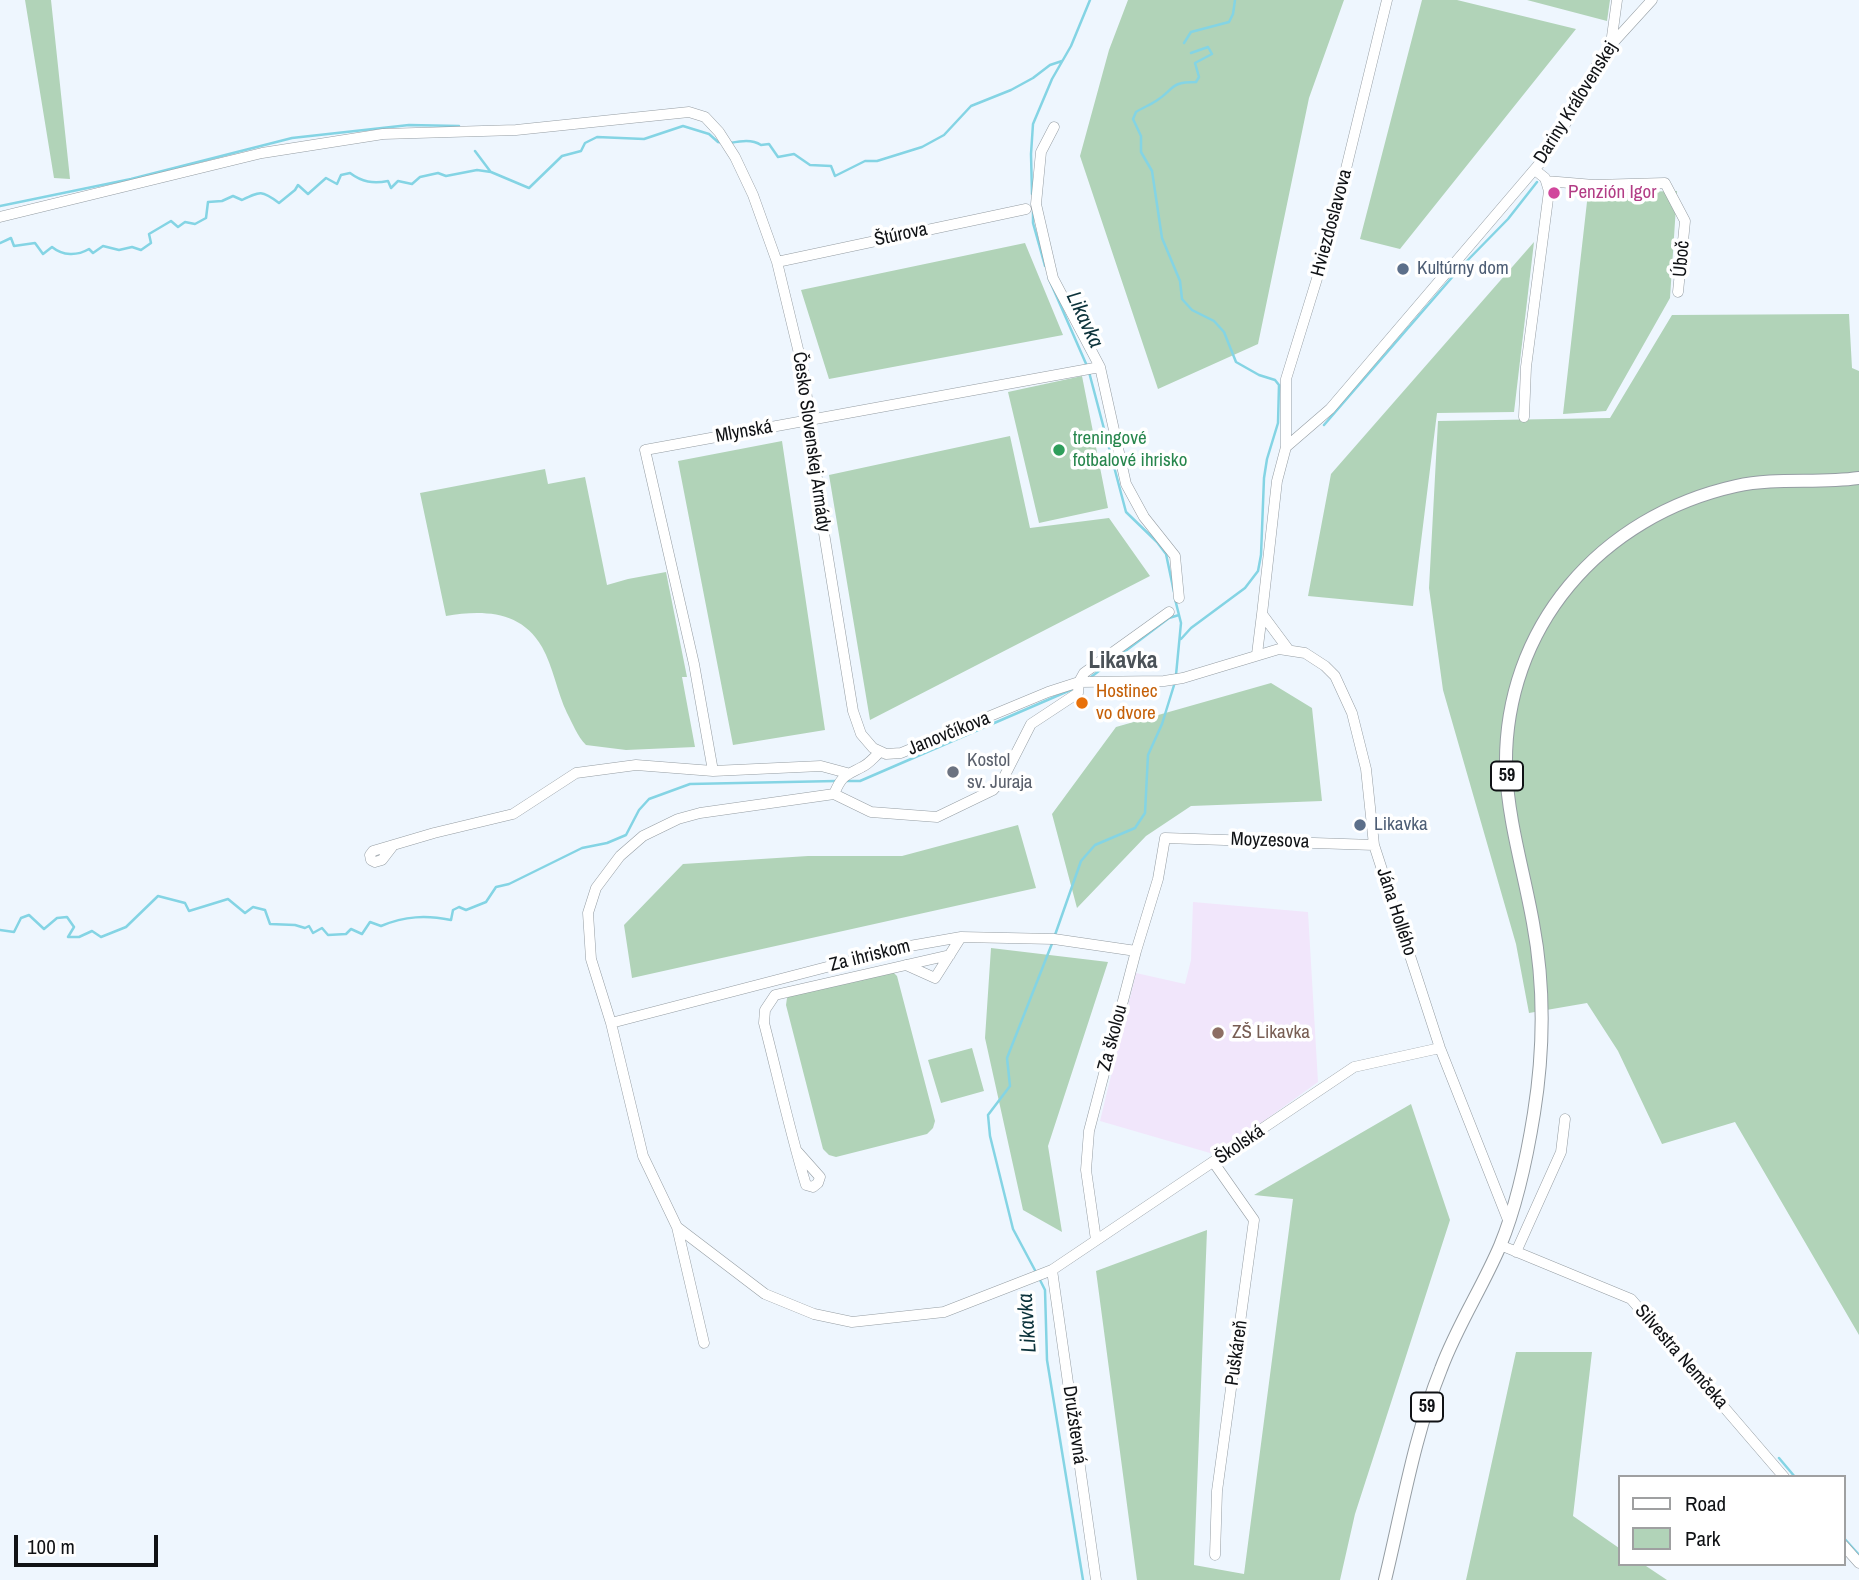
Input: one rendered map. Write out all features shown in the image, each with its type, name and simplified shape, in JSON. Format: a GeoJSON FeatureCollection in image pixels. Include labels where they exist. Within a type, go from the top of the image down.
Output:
{"type":"FeatureCollection","features":[{"type":"Feature","properties":{"kind":"main road","name":"59"},"geometry":{"type":"LineString","coordinates":[[1385,1580],[1433,1388],[1453,1338],[1500,1245],[1529,1143],[1542,1042],[1540,965],[1514,829],[1506,770],[1507,737],[1513,701],[1535,637],[1553,603],[1581,571],[1613,544],[1658,515],[1702,496],[1745,484],[1855,479]]}},
{"type":"Feature","properties":{"kind":"street","name":"Hviezdoslavova"},"geometry":{"type":"LineString","coordinates":[[1286,447],[1286,379],[1328,243],[1387,0]]}},
{"type":"Feature","properties":{"kind":"street"},"geometry":{"type":"LineString","coordinates":[[1611,45],[1616,0]]}},
{"type":"Feature","properties":{"kind":"street","name":"Dariny Kráľovenskej"},"geometry":{"type":"LineString","coordinates":[[1286,447],[1330,409],[1535,170],[1562,132],[1598,62],[1652,0]]}},
{"type":"Feature","properties":{"kind":"street","name":"Česko Slovenskej Armády"},"geometry":{"type":"LineString","coordinates":[[0,216],[262,153],[383,134],[516,130],[688,112],[705,117],[719,132],[735,158],[777,262],[804,374],[823,527],[853,711],[866,742],[880,752]]}},
{"type":"Feature","properties":{"kind":"street"},"geometry":{"type":"LineString","coordinates":[[1054,127],[1041,152],[1036,204],[1053,278],[1092,368],[1126,484],[1144,517],[1175,556],[1179,598]]}},
{"type":"Feature","properties":{"kind":"street"},"geometry":{"type":"LineString","coordinates":[[1524,417],[1526,367],[1549,191],[1546,181],[1535,170]]}},
{"type":"Feature","properties":{"kind":"street","name":"Úboč"},"geometry":{"type":"LineString","coordinates":[[1546,181],[1594,185],[1665,183],[1685,221],[1678,292]]}},
{"type":"Feature","properties":{"kind":"street","name":"Štúrova"},"geometry":{"type":"LineString","coordinates":[[777,262],[1026,209]]}},
{"type":"Feature","properties":{"kind":"street","name":"Mlynská"},"geometry":{"type":"LineString","coordinates":[[713,771],[694,664],[645,450],[1092,368]]}},
{"type":"Feature","properties":{"kind":"street"},"geometry":{"type":"LineString","coordinates":[[1286,419],[1308,429]]}},
{"type":"Feature","properties":{"kind":"street"},"geometry":{"type":"LineString","coordinates":[[1257,654],[1277,481],[1286,447]]}},
{"type":"Feature","properties":{"kind":"street"},"geometry":{"type":"LineString","coordinates":[[704,1343],[677,1227],[643,1156],[611,1023],[591,959],[587,914],[591,897],[620,856],[643,836],[678,819],[699,813],[834,794],[871,812],[937,817],[993,790],[1003,779],[1031,724],[1078,693],[1079,682],[1084,673],[1169,612]]}},
{"type":"Feature","properties":{"kind":"street"},"geometry":{"type":"LineString","coordinates":[[1262,614],[1287,649]]}},
{"type":"Feature","properties":{"kind":"street","name":"Janovčíkova"},"geometry":{"type":"LineString","coordinates":[[834,794],[839,781],[847,773],[864,766],[880,752],[901,753],[994,717],[1048,692],[1079,682],[1182,678],[1271,650],[1287,649]]}},
{"type":"Feature","properties":{"kind":"street","name":"Jána Hollého"},"geometry":{"type":"LineString","coordinates":[[1287,649],[1304,653],[1325,666],[1335,676],[1352,713],[1366,769],[1374,845],[1440,1048],[1508,1220]]}},
{"type":"Feature","properties":{"kind":"street"},"geometry":{"type":"LineString","coordinates":[[392,847],[434,833],[513,814],[576,773],[636,765],[713,771],[821,766],[847,773]]}},
{"type":"Feature","properties":{"kind":"street","name":"Moyzesova"},"geometry":{"type":"LineString","coordinates":[[1165,838],[1374,845]]}},
{"type":"Feature","properties":{"kind":"street","name":"Za školou"},"geometry":{"type":"LineString","coordinates":[[1096,1240],[1086,1170],[1087,1143],[1136,951],[1158,879],[1165,838]]}},
{"type":"Feature","properties":{"kind":"street"},"geometry":{"type":"LineString","coordinates":[[906,965],[935,978],[961,937]]}},
{"type":"Feature","properties":{"kind":"street","name":"Za ihriskom"},"geometry":{"type":"LineString","coordinates":[[611,1023],[904,947],[961,937],[1054,939],[1136,951]]}},
{"type":"Feature","properties":{"kind":"street"},"geometry":{"type":"LineString","coordinates":[[796,1150],[764,1023],[765,1010],[775,995],[950,955]]}},
{"type":"Feature","properties":{"kind":"street","name":"Školská"},"geometry":{"type":"LineString","coordinates":[[677,1227],[765,1294],[814,1314],[852,1322],[944,1312],[1052,1270],[1354,1066],[1440,1048]]}},
{"type":"Feature","properties":{"kind":"street"},"geometry":{"type":"LineString","coordinates":[[1516,1252],[1561,1152],[1565,1119]]}},
{"type":"Feature","properties":{"kind":"street","name":"Puškáreň"},"geometry":{"type":"LineString","coordinates":[[1214,1163],[1254,1220],[1217,1491],[1215,1555]]}},
{"type":"Feature","properties":{"kind":"street","name":"Silvestra Nemčeka"},"geometry":{"type":"LineString","coordinates":[[1500,1245],[1631,1299],[1782,1475]]}},
{"type":"Feature","properties":{"kind":"street","name":"Družstevná"},"geometry":{"type":"LineString","coordinates":[[1052,1270],[1096,1580]]}},
{"type":"Feature","properties":{"kind":"street"},"geometry":{"type":"LineString","coordinates":[[1845,1547],[1859,1563]]}},
{"type":"Feature","properties":{"kind":"shaded area","name":"ZŠ Likavka"},"geometry":{"type":"Polygon","coordinates":[[[1193,902],[1308,912],[1318,1082],[1232,1144],[1210,1153],[1100,1121],[1136,973],[1185,984],[1191,960],[1193,902]]]}},
{"type":"Feature","properties":{"kind":"green space"},"geometry":{"type":"Polygon","coordinates":[[[25,0],[51,0],[70,179],[54,178],[25,0]]]}},
{"type":"Feature","properties":{"kind":"green space"},"geometry":{"type":"Polygon","coordinates":[[[1128,0],[1344,0],[1309,98],[1258,344],[1158,389],[1080,156],[1109,50],[1128,0]]]}},
{"type":"Feature","properties":{"kind":"green space"},"geometry":{"type":"Polygon","coordinates":[[[1422,0],[1457,0],[1576,29],[1400,249],[1360,239],[1422,0]]]}},
{"type":"Feature","properties":{"kind":"green space"},"geometry":{"type":"Polygon","coordinates":[[[1527,0],[1610,0],[1607,21],[1527,0]]]}},
{"type":"Feature","properties":{"kind":"green space"},"geometry":{"type":"Polygon","coordinates":[[[1677,191],[1670,298],[1606,411],[1563,414],[1588,193],[1677,191]]]}},
{"type":"Feature","properties":{"kind":"green space"},"geometry":{"type":"Polygon","coordinates":[[[1534,242],[1514,412],[1437,413],[1413,606],[1308,596],[1331,474],[1534,242]]]}},
{"type":"Feature","properties":{"kind":"green space"},"geometry":{"type":"Polygon","coordinates":[[[1025,243],[1063,335],[829,379],[801,290],[1025,243]]]}},
{"type":"Feature","properties":{"kind":"green space"},"geometry":{"type":"Polygon","coordinates":[[[1849,314],[1852,368],[1859,371],[1859,1335],[1735,1122],[1662,1144],[1618,1051],[1587,1003],[1529,1013],[1516,944],[1443,690],[1429,588],[1438,421],[1610,418],[1672,315],[1849,314]]]}},
{"type":"Feature","properties":{"kind":"green space","name":"treningové fotbalové ihrisko"},"geometry":{"type":"Polygon","coordinates":[[[1082,376],[1108,508],[1039,523],[1008,392],[1082,376]]]}},
{"type":"Feature","properties":{"kind":"green space"},"geometry":{"type":"Polygon","coordinates":[[[1010,436],[1030,528],[1109,518],[1150,576],[870,720],[829,475],[1010,436]]]}},
{"type":"Feature","properties":{"kind":"green space"},"geometry":{"type":"Polygon","coordinates":[[[782,441],[825,730],[733,745],[678,461],[782,441]]]}},
{"type":"Feature","properties":{"kind":"green space"},"geometry":{"type":"Polygon","coordinates":[[[545,469],[548,484],[585,477],[607,585],[666,572],[687,677],[682,677],[695,747],[626,750],[586,745],[567,713],[546,654],[533,635],[512,619],[500,615],[473,613],[446,616],[420,493],[545,469]]]}},
{"type":"Feature","properties":{"kind":"green space"},"geometry":{"type":"Polygon","coordinates":[[[1271,683],[1312,708],[1322,801],[1191,806],[1146,836],[1077,908],[1052,814],[1116,727],[1271,683]]]}},
{"type":"Feature","properties":{"kind":"green space"},"geometry":{"type":"Polygon","coordinates":[[[1018,825],[1036,888],[632,978],[624,925],[683,864],[808,856],[902,856],[1018,825]]]}},
{"type":"Feature","properties":{"kind":"green space"},"geometry":{"type":"Polygon","coordinates":[[[991,948],[1108,962],[1048,1146],[1062,1232],[1023,1210],[985,1038],[991,948]]]}},
{"type":"Feature","properties":{"kind":"green space"},"geometry":{"type":"Polygon","coordinates":[[[892,971],[897,976],[935,1121],[933,1128],[927,1134],[836,1157],[829,1155],[823,1149],[786,1005],[787,998],[792,993],[892,971]]]}},
{"type":"Feature","properties":{"kind":"green space"},"geometry":{"type":"Polygon","coordinates":[[[972,1048],[984,1091],[941,1103],[928,1060],[972,1048]]]}},
{"type":"Feature","properties":{"kind":"green space"},"geometry":{"type":"Polygon","coordinates":[[[1411,1104],[1450,1220],[1355,1514],[1340,1580],[1137,1580],[1096,1271],[1207,1230],[1194,1565],[1244,1574],[1293,1199],[1254,1195],[1411,1104]]]}},
{"type":"Feature","properties":{"kind":"green space"},"geometry":{"type":"Polygon","coordinates":[[[1516,1352],[1592,1352],[1573,1516],[1618,1547],[1618,1566],[1646,1566],[1667,1580],[1466,1580],[1516,1352]]]}},
{"type":"Feature","properties":{"kind":"waterway","name":"Likavka"},"geometry":{"type":"LineString","coordinates":[[1032,194],[1033,124],[1090,0]]}},
{"type":"Feature","properties":{"kind":"waterway"},"geometry":{"type":"LineString","coordinates":[[1184,43],[1191,32],[1229,22],[1235,0]]}},
{"type":"Feature","properties":{"kind":"waterway"},"geometry":{"type":"LineString","coordinates":[[1181,639],[1191,628],[1245,588],[1258,571],[1264,478],[1278,423],[1279,385],[1275,380],[1259,375],[1236,362],[1224,332],[1214,321],[1192,310],[1182,299],[1180,281],[1162,238],[1152,171],[1141,152],[1141,136],[1133,119],[1136,112],[1176,85],[1196,82],[1199,77],[1195,63],[1212,54],[1208,47],[1191,53]]}},
{"type":"Feature","properties":{"kind":"waterway"},"geometry":{"type":"LineString","coordinates":[[730,143],[746,141],[769,144],[778,157],[794,154],[810,165],[831,166],[835,176],[865,161],[877,161],[922,147],[944,135],[971,106],[1011,90],[1050,65],[1062,61]]}},
{"type":"Feature","properties":{"kind":"waterway"},"geometry":{"type":"LineString","coordinates":[[0,206],[131,179],[292,138],[409,125],[459,126]]}},
{"type":"Feature","properties":{"kind":"waterway"},"geometry":{"type":"LineString","coordinates":[[0,243],[11,238],[14,246],[35,243],[43,254],[52,247],[70,254],[89,249],[93,253],[103,246],[119,250],[132,247],[141,250],[151,243],[149,234],[171,221],[178,227],[185,222],[195,224],[206,218],[208,202],[222,201],[233,196],[242,200],[261,193],[279,203],[298,185],[308,194],[326,178],[337,184],[341,175],[350,173],[368,182],[388,181],[391,188],[398,181],[412,184],[420,177],[438,173],[446,176],[477,170],[491,172],[529,188],[562,156],[581,151],[585,143],[597,137],[644,139],[683,126],[709,134],[718,142],[724,143]]}},
{"type":"Feature","properties":{"kind":"waterway"},"geometry":{"type":"LineString","coordinates":[[475,151],[490,171]]}},
{"type":"Feature","properties":{"kind":"waterway"},"geometry":{"type":"LineString","coordinates":[[1324,425],[1461,267],[1508,219],[1537,182]]}},
{"type":"Feature","properties":{"kind":"waterway","name":"Likavka"},"geometry":{"type":"LineString","coordinates":[[1033,211],[1033,223],[1045,266]]}},
{"type":"Feature","properties":{"kind":"waterway","name":"Likavka"},"geometry":{"type":"LineString","coordinates":[[1049,279],[1087,366]]}},
{"type":"Feature","properties":{"kind":"waterway","name":"Likavka"},"geometry":{"type":"LineString","coordinates":[[1089,372],[1126,512],[1166,554],[1174,592]]}},
{"type":"Feature","properties":{"kind":"waterway","name":"Likavka"},"geometry":{"type":"LineString","coordinates":[[1175,599],[1181,623],[1176,675]]}},
{"type":"Feature","properties":{"kind":"waterway"},"geometry":{"type":"LineString","coordinates":[[1091,677],[1169,618],[1179,615]]}},
{"type":"Feature","properties":{"kind":"waterway","name":"Likavka"},"geometry":{"type":"LineString","coordinates":[[1055,935],[1081,861],[1095,845],[1135,828],[1145,813],[1148,755],[1162,724],[1175,682]]}},
{"type":"Feature","properties":{"kind":"waterway"},"geometry":{"type":"LineString","coordinates":[[847,781],[860,781],[1073,689]]}},
{"type":"Feature","properties":{"kind":"waterway"},"geometry":{"type":"LineString","coordinates":[[0,930],[14,932],[21,918],[29,915],[44,929],[57,918],[67,917],[74,927],[68,937],[79,937],[92,931],[101,937],[126,927],[158,896],[185,903],[189,911],[228,899],[245,913],[253,907],[265,910],[270,924],[305,928],[309,926],[313,933],[322,928],[328,935],[346,934],[351,929],[362,934],[370,922],[381,926],[416,917],[451,920],[453,910],[459,907],[466,910],[486,902],[496,887],[509,884],[582,848],[607,843],[626,835],[639,810],[649,799],[690,784],[836,781]]}},
{"type":"Feature","properties":{"kind":"waterway","name":"Likavka"},"geometry":{"type":"LineString","coordinates":[[1037,1274],[1013,1229],[990,1136],[988,1115],[1010,1086],[1007,1058],[1053,941]]}},
{"type":"Feature","properties":{"kind":"waterway","name":"Likavka"},"geometry":{"type":"LineString","coordinates":[[1040,1280],[1045,1290],[1047,1360],[1083,1580]]}},
{"type":"Feature","properties":{"kind":"waterway"},"geometry":{"type":"LineString","coordinates":[[1779,1458],[1793,1475]]}},
{"type":"Feature","properties":{"kind":"waterway"},"geometry":{"type":"LineString","coordinates":[[1845,1539],[1859,1555]]}},
{"type":"Feature","properties":{"kind":"place","name":"Penzión Igor"},"geometry":{"type":"Point","coordinates":[1554,193]}},
{"type":"Feature","properties":{"kind":"place","name":"Kultúrny dom"},"geometry":{"type":"Point","coordinates":[1403,269]}},
{"type":"Feature","properties":{"kind":"place","name":"treningové fotbalové ihrisko"},"geometry":{"type":"Point","coordinates":[1059,450]}},
{"type":"Feature","properties":{"kind":"place","name":"Hostinec vo dvore"},"geometry":{"type":"Point","coordinates":[1082,703]}},
{"type":"Feature","properties":{"kind":"place","name":"Kostol sv. Juraja"},"geometry":{"type":"Point","coordinates":[953,772]}},
{"type":"Feature","properties":{"kind":"place","name":"Likavka"},"geometry":{"type":"Point","coordinates":[1360,825]}},
{"type":"Feature","properties":{"kind":"place","name":"ZŠ Likavka"},"geometry":{"type":"Point","coordinates":[1218,1033]}},
{"type":"Feature","properties":{"kind":"district","name":"Likavka"},"geometry":{"type":"Point","coordinates":[1123,662]}}]}
